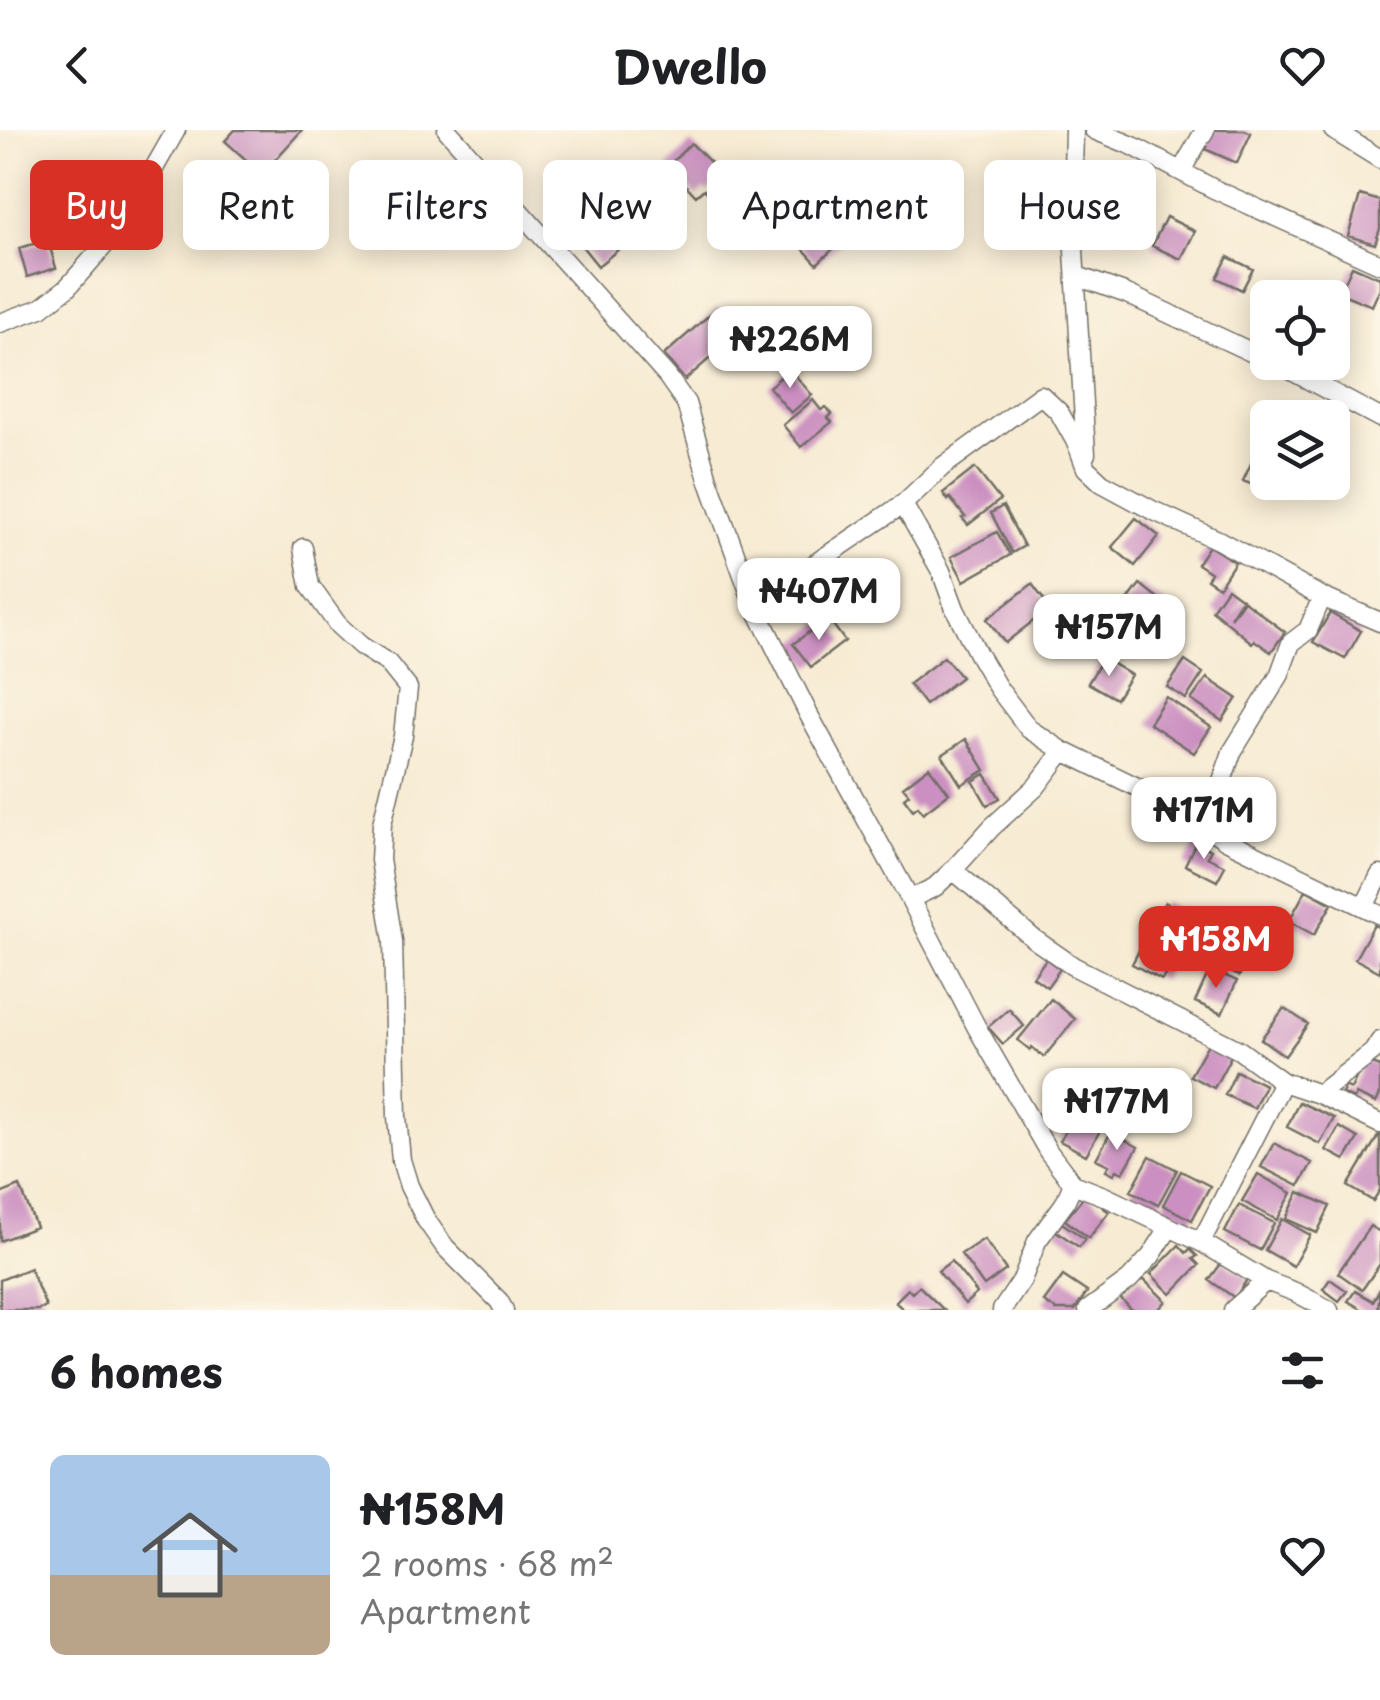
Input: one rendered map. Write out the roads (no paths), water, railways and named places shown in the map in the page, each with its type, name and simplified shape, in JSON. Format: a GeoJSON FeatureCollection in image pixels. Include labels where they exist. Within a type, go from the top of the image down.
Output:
{"type":"FeatureCollection","features":[{"type":"Feature","properties":{"kind":"street"},"geometry":{"type":"LineString","coordinates":[[0,322],[40,308],[66,288],[120,226],[176,130]]}},
{"type":"Feature","properties":{"kind":"street"},"geometry":{"type":"LineString","coordinates":[[447,130],[667,376],[686,403],[708,479],[754,605],[977,1028],[1048,1151],[1073,1184],[1201,1242],[1328,1310]]}},
{"type":"Feature","properties":{"kind":"street"},"geometry":{"type":"LineString","coordinates":[[1074,130],[1072,217],[1086,468]]}},
{"type":"Feature","properties":{"kind":"street"},"geometry":{"type":"LineString","coordinates":[[1094,130],[1380,264]]}},
{"type":"Feature","properties":{"kind":"street"},"geometry":{"type":"LineString","coordinates":[[1180,171],[1205,130]]}},
{"type":"Feature","properties":{"kind":"street"},"geometry":{"type":"LineString","coordinates":[[1334,130],[1380,158]]}},
{"type":"Feature","properties":{"kind":"street"},"geometry":{"type":"LineString","coordinates":[[1077,276],[1127,294],[1250,352]]}},
{"type":"Feature","properties":{"kind":"street"},"geometry":{"type":"LineString","coordinates":[[1308,380],[1380,418]]}},
{"type":"Feature","properties":{"kind":"street"},"geometry":{"type":"LineString","coordinates":[[754,605],[902,504],[942,468],[1041,395],[1059,412],[1078,444],[1086,468],[1102,482],[1322,597],[1380,622]]}},
{"type":"Feature","properties":{"kind":"street"},"geometry":{"type":"LineString","coordinates":[[902,504],[941,570],[955,609],[998,688],[1029,730],[1170,804],[1226,840],[1372,911],[1380,875]]}},
{"type":"Feature","properties":{"kind":"street"},"geometry":{"type":"LineString","coordinates":[[303,548],[310,586],[338,625],[388,663],[408,688],[403,736],[382,824],[380,860],[393,941],[401,1160],[409,1186],[436,1233],[504,1310]]}},
{"type":"Feature","properties":{"kind":"street"},"geometry":{"type":"LineString","coordinates":[[1196,820],[1215,801],[1232,752],[1280,676],[1291,643],[1308,630],[1322,597]]}},
{"type":"Feature","properties":{"kind":"street"},"geometry":{"type":"LineString","coordinates":[[910,899],[934,887],[953,870],[1036,786],[1063,751]]}},
{"type":"Feature","properties":{"kind":"street"},"geometry":{"type":"LineString","coordinates":[[953,870],[1034,939],[1073,966],[1239,1050],[1283,1082],[1319,1094],[1380,1124]]}},
{"type":"Feature","properties":{"kind":"street"},"geometry":{"type":"LineString","coordinates":[[1319,1094],[1373,1052],[1380,1041]]}},
{"type":"Feature","properties":{"kind":"street"},"geometry":{"type":"LineString","coordinates":[[1201,1242],[1283,1082]]}},
{"type":"Feature","properties":{"kind":"street"},"geometry":{"type":"LineString","coordinates":[[1002,1310],[1022,1280],[1037,1241],[1064,1204],[1073,1184]]}},
{"type":"Feature","properties":{"kind":"street"},"geometry":{"type":"LineString","coordinates":[[1088,1310],[1129,1280],[1169,1228]]}},
{"type":"Feature","properties":{"kind":"street"},"geometry":{"type":"LineString","coordinates":[[1233,1310],[1266,1280]]}}]}
